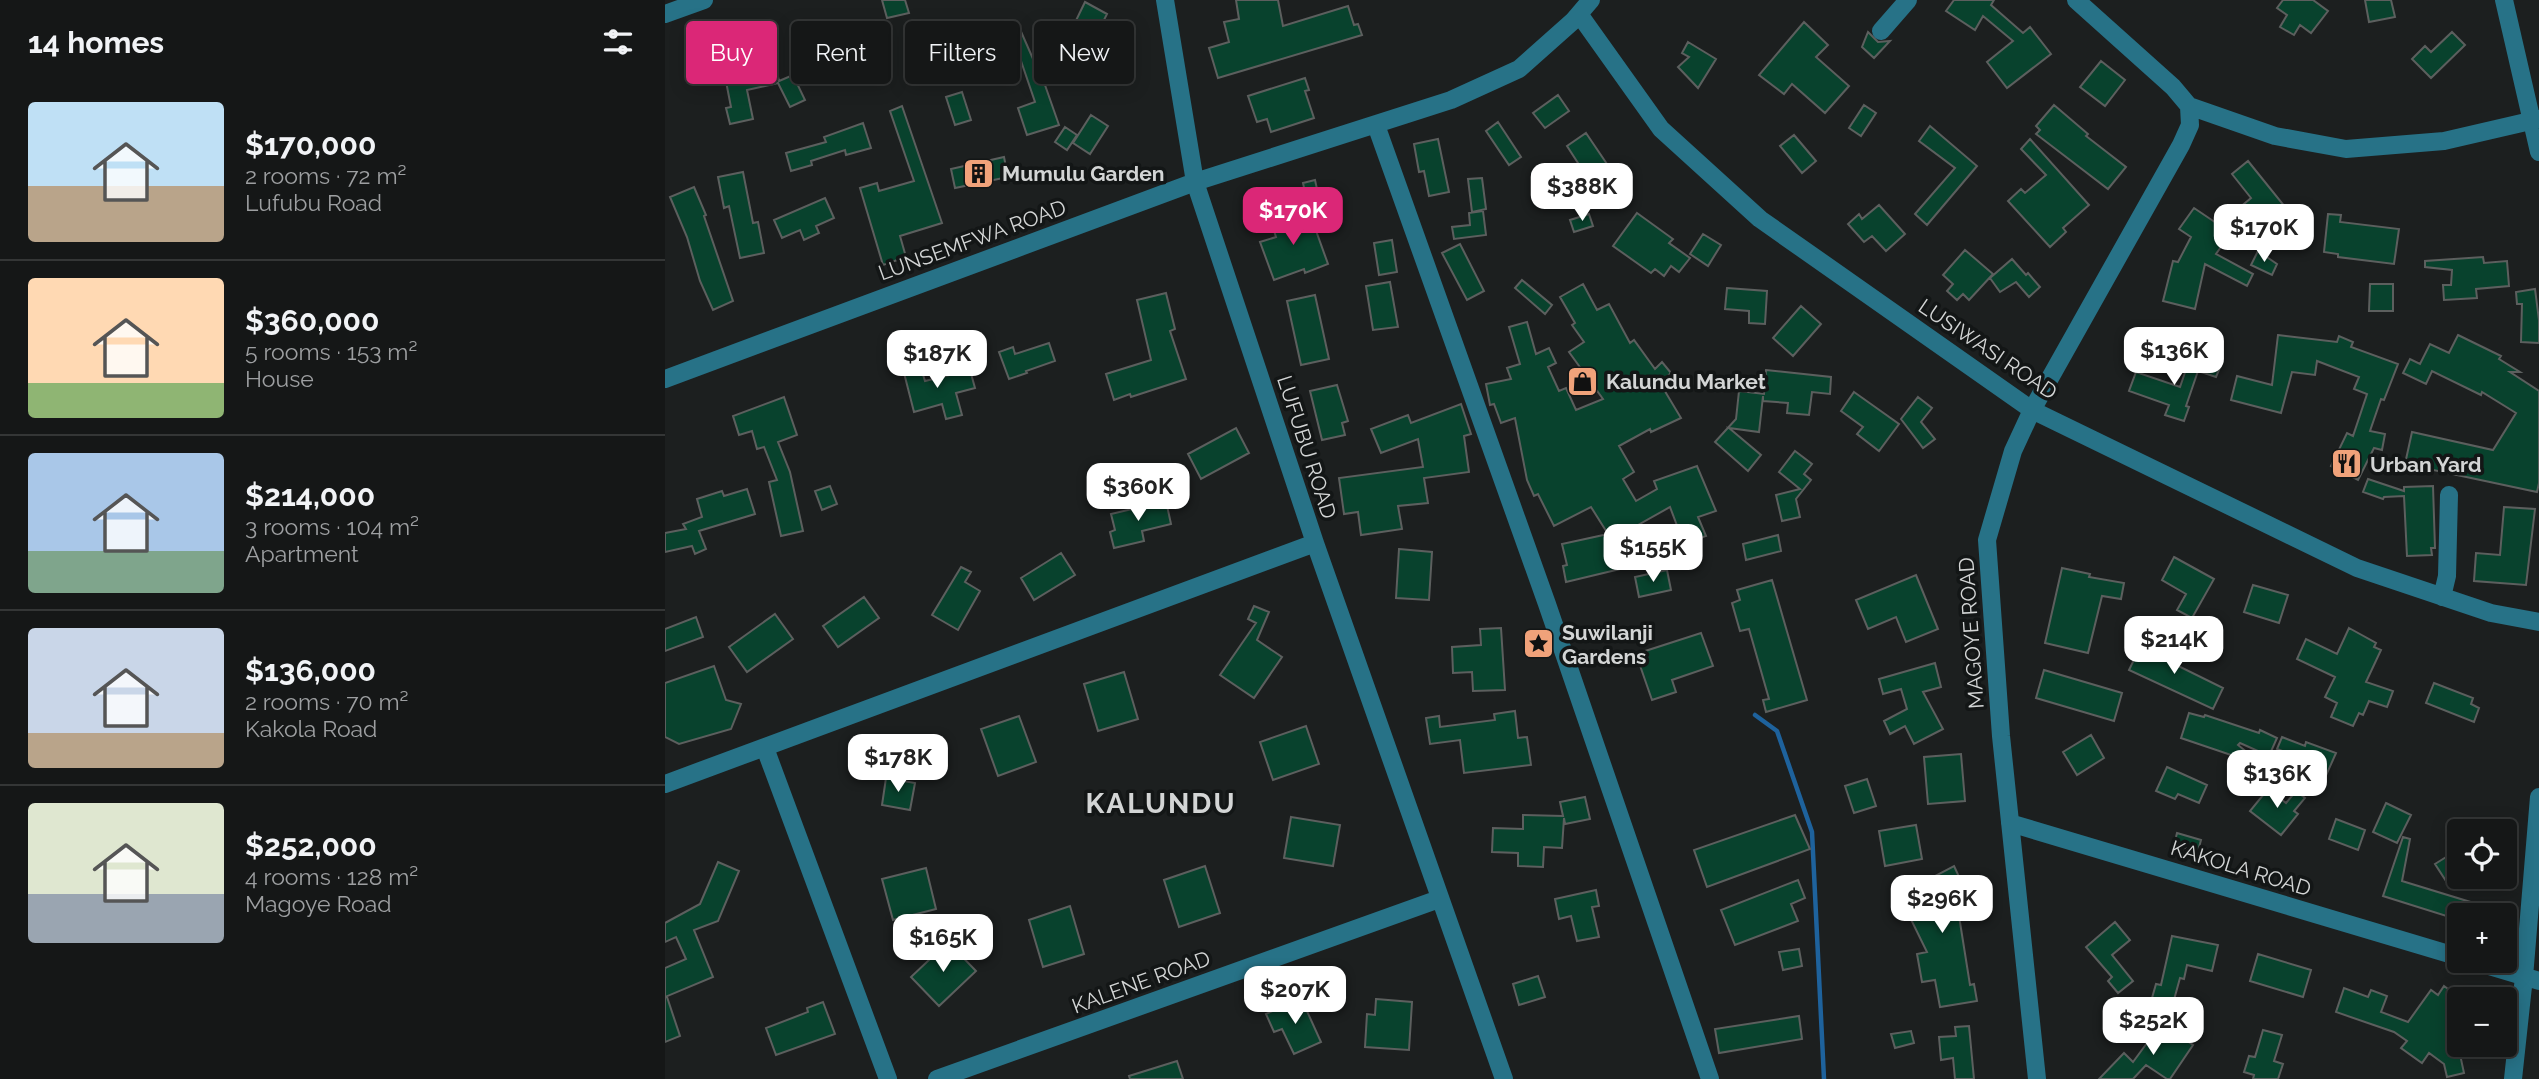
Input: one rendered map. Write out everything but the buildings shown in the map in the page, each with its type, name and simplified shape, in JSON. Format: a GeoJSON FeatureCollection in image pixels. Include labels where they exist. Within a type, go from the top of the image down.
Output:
{"type":"FeatureCollection","features":[{"type":"Feature","properties":{"kind":"street"},"geometry":{"type":"LineString","coordinates":[[665,14],[704,0]]}},
{"type":"Feature","properties":{"kind":"street","name":"LUFUBU ROAD"},"geometry":{"type":"LineString","coordinates":[[1165,0],[1195,182],[1315,543],[1504,1079]]}},
{"type":"Feature","properties":{"kind":"street"},"geometry":{"type":"LineString","coordinates":[[1881,31],[1908,0]]}},
{"type":"Feature","properties":{"kind":"street"},"geometry":{"type":"LineString","coordinates":[[2076,0],[2173,87],[2189,106],[2276,136],[2347,149],[2444,141],[2535,120]]}},
{"type":"Feature","properties":{"kind":"street"},"geometry":{"type":"LineString","coordinates":[[2504,0],[2535,120],[2539,152]]}},
{"type":"Feature","properties":{"kind":"street","name":"LUNSEMFWA ROAD"},"geometry":{"type":"LineString","coordinates":[[665,379],[1195,182],[1451,100],[1519,69],[1585,7]]}},
{"type":"Feature","properties":{"kind":"street","name":"LUSIWASI ROAD"},"geometry":{"type":"LineString","coordinates":[[1585,7],[1661,129],[1760,219],[2032,410],[2357,568],[2491,613],[2539,622]]}},
{"type":"Feature","properties":{"kind":"street","name":"MAGOYE ROAD"},"geometry":{"type":"LineString","coordinates":[[2037,1079],[2001,736],[1987,540],[2013,451],[2032,410],[2181,145],[2190,125],[2189,106]]}},
{"type":"Feature","properties":{"kind":"street"},"geometry":{"type":"LineString","coordinates":[[1377,125],[1547,604],[1710,1079]]}},
{"type":"Feature","properties":{"kind":"street"},"geometry":{"type":"LineString","coordinates":[[2442,597],[2447,576],[2449,495]]}},
{"type":"Feature","properties":{"kind":"street"},"geometry":{"type":"LineString","coordinates":[[665,783],[1315,543]]}},
{"type":"Feature","properties":{"kind":"street"},"geometry":{"type":"LineString","coordinates":[[765,748],[888,1079]]}},
{"type":"Feature","properties":{"kind":"street"},"geometry":{"type":"LineString","coordinates":[[2513,1079],[2532,979],[2539,797]]}},
{"type":"Feature","properties":{"kind":"street","name":"KAKOLA ROAD"},"geometry":{"type":"LineString","coordinates":[[2010,823],[2447,953]]}},
{"type":"Feature","properties":{"kind":"street","name":"KALENE ROAD"},"geometry":{"type":"LineString","coordinates":[[937,1079],[1439,900]]}},
{"type":"Feature","properties":{"kind":"street"},"geometry":{"type":"LineString","coordinates":[[2512,973],[2532,979]]}},
{"type":"Feature","properties":{"kind":"waterway"},"geometry":{"type":"LineString","coordinates":[[1755,715],[1777,731],[1812,832],[1824,1079]]}},
{"type":"Feature","properties":{"kind":"place","name":"Mumulu Garden"},"geometry":{"type":"Point","coordinates":[979,173]}},
{"type":"Feature","properties":{"kind":"place","name":"Kalundu Market"},"geometry":{"type":"Point","coordinates":[1583,381]}},
{"type":"Feature","properties":{"kind":"place","name":"Urban Yard"},"geometry":{"type":"Point","coordinates":[2347,464]}},
{"type":"Feature","properties":{"kind":"place","name":"Suwilanji Gardens"},"geometry":{"type":"Point","coordinates":[1539,644]}},
{"type":"Feature","properties":{"kind":"district","name":"KALUNDU"},"geometry":{"type":"Point","coordinates":[1161,803]}}]}
